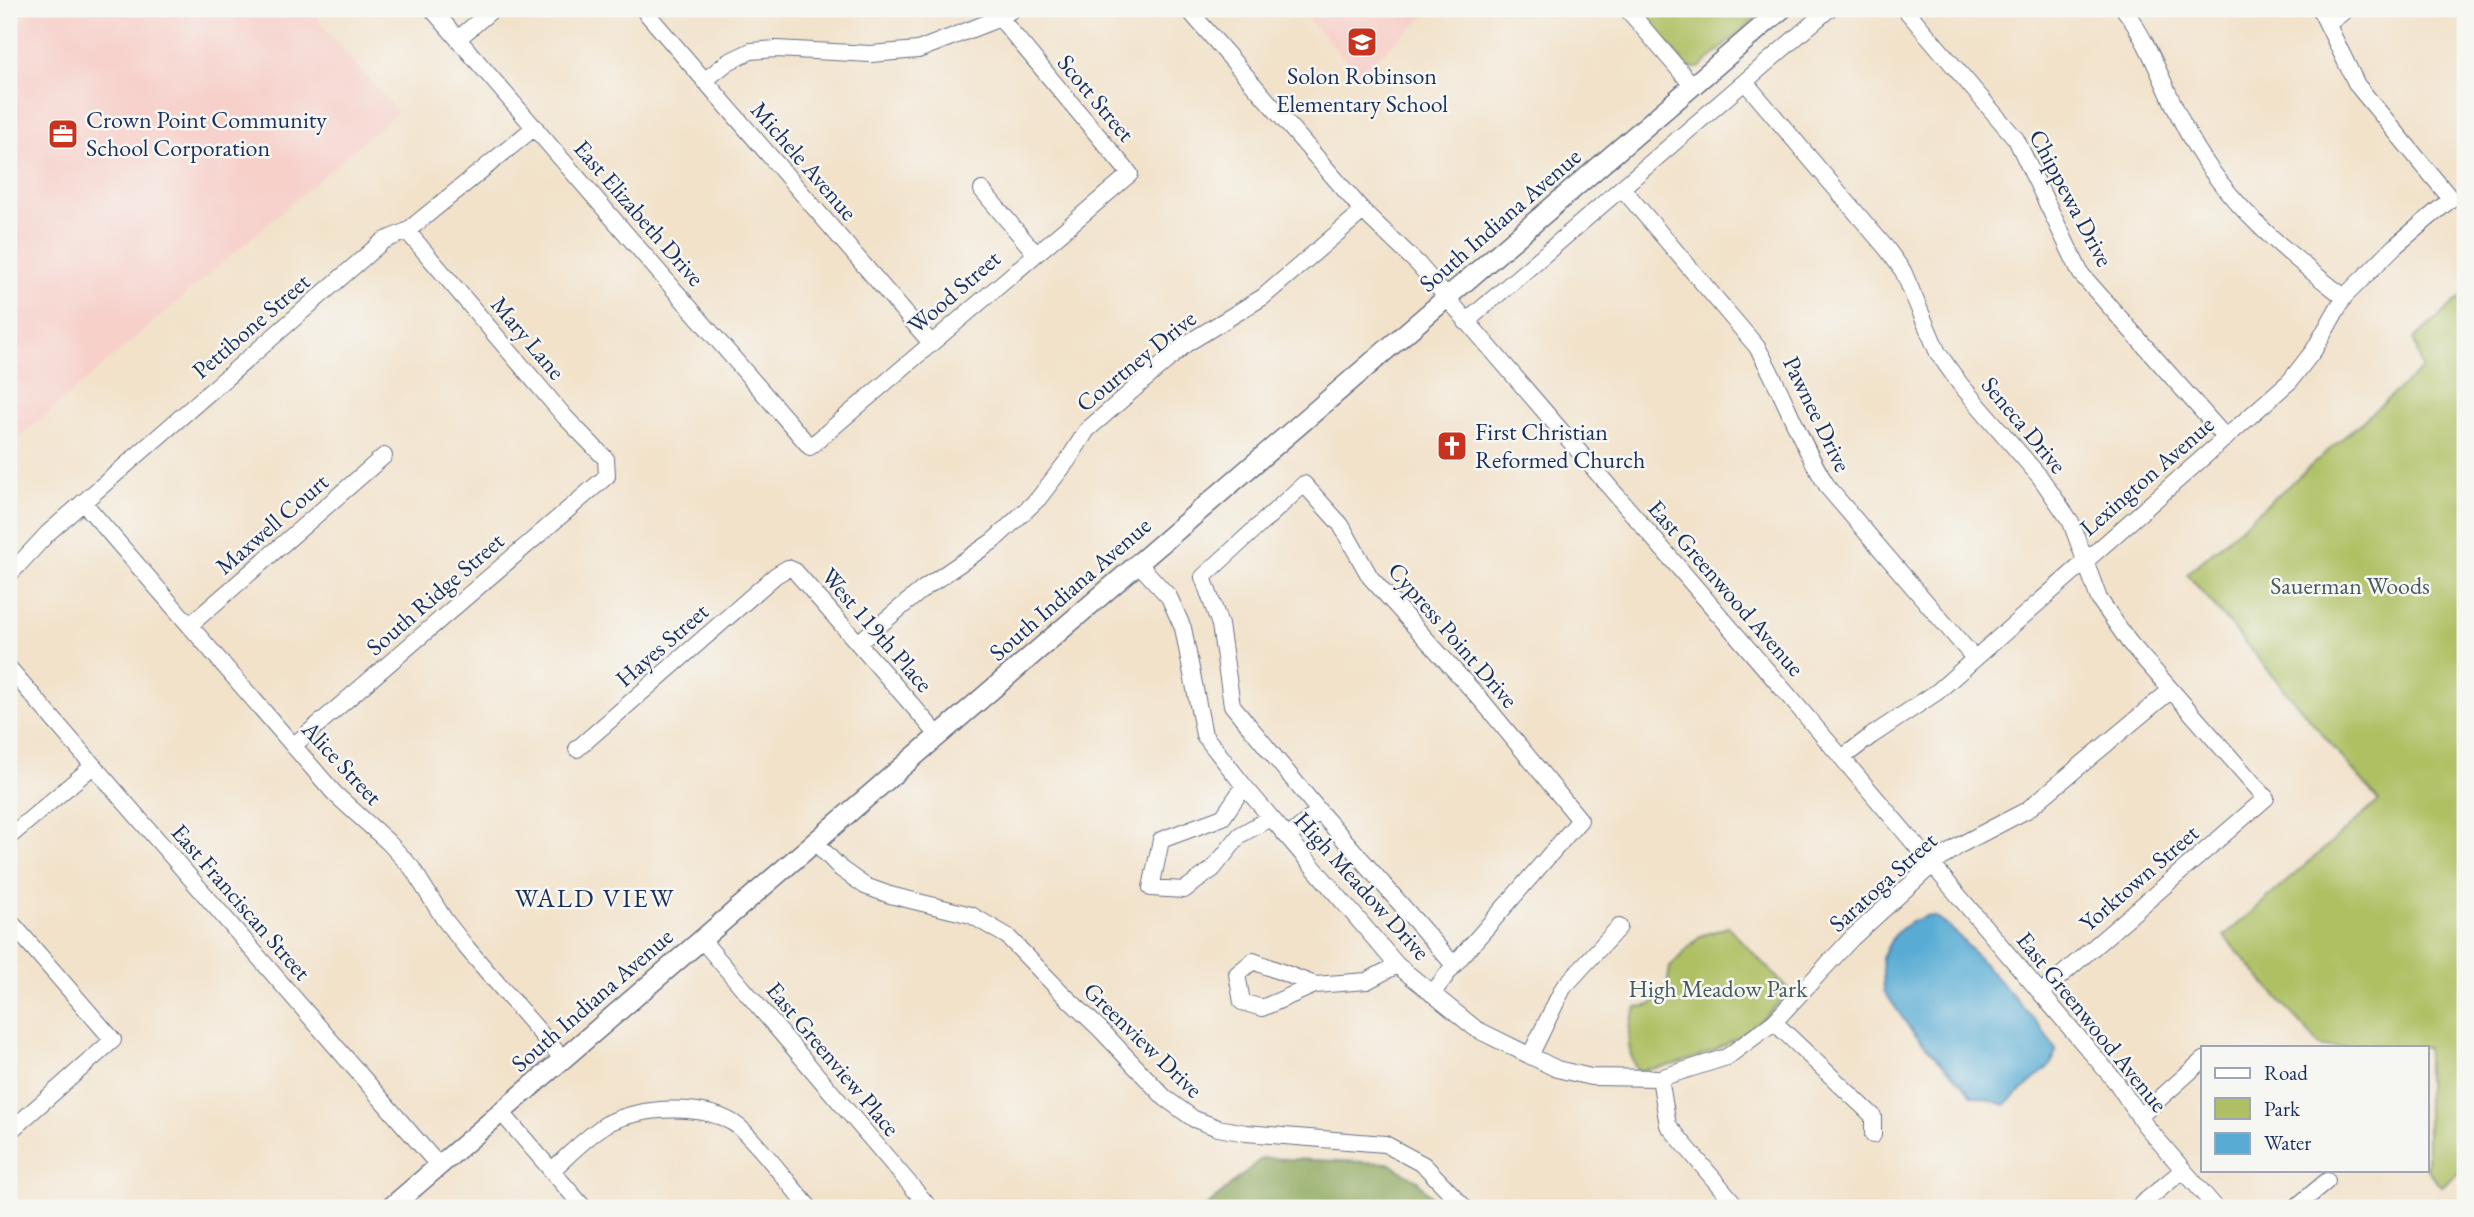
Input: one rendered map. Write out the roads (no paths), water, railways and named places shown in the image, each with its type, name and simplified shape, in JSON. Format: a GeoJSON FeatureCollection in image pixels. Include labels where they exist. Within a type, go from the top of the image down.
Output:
{"type":"FeatureCollection","features":[{"type":"Feature","properties":{"kind":"main road","name":"South Indiana Avenue"},"geometry":{"type":"LineString","coordinates":[[390,1208],[1782,9]]}},
{"type":"Feature","properties":{"kind":"street","name":"East Elizabeth Drive"},"geometry":{"type":"LineString","coordinates":[[432,9],[810,447]]}},
{"type":"Feature","properties":{"kind":"street"},"geometry":{"type":"LineString","coordinates":[[459,38],[493,9]]}},
{"type":"Feature","properties":{"kind":"street","name":"Michele Avenue"},"geometry":{"type":"LineString","coordinates":[[643,9],[931,343]]}},
{"type":"Feature","properties":{"kind":"street","name":"East Greenwood Avenue"},"geometry":{"type":"LineString","coordinates":[[1188,9],[1363,211],[1418,264],[1842,758],[2116,1082],[2139,1117],[2216,1208]]}},
{"type":"Feature","properties":{"kind":"street"},"geometry":{"type":"LineString","coordinates":[[1627,9],[1693,86]]}},
{"type":"Feature","properties":{"kind":"street","name":"Chippewa Drive"},"geometry":{"type":"LineString","coordinates":[[1905,9],[2017,139],[2081,274],[2226,438]]}},
{"type":"Feature","properties":{"kind":"street"},"geometry":{"type":"LineString","coordinates":[[2124,9],[2147,44],[2189,135],[2208,167],[2242,210],[2286,253],[2344,297]]}},
{"type":"Feature","properties":{"kind":"street"},"geometry":{"type":"LineString","coordinates":[[2320,9],[2328,24],[2347,9]]}},
{"type":"Feature","properties":{"kind":"street"},"geometry":{"type":"LineString","coordinates":[[1466,322],[1825,10]]}},
{"type":"Feature","properties":{"kind":"street"},"geometry":{"type":"LineString","coordinates":[[704,81],[728,62],[751,51],[776,49],[871,54],[918,50],[1007,13]]}},
{"type":"Feature","properties":{"kind":"street","name":"Scott Street"},"geometry":{"type":"LineString","coordinates":[[1007,13],[1130,174]]}},
{"type":"Feature","properties":{"kind":"street","name":"Lexington Avenue"},"geometry":{"type":"LineString","coordinates":[[1842,758],[1937,692],[2290,381],[2314,350],[2344,297],[2394,247],[2451,199],[2357,85],[2328,24]]}},
{"type":"Feature","properties":{"kind":"street","name":"Seneca Drive"},"geometry":{"type":"LineString","coordinates":[[1745,82],[1903,271],[1938,353],[1960,384],[2040,477],[2071,522],[2099,599],[2129,642],[2266,798]]}},
{"type":"Feature","properties":{"kind":"street","name":"Pettibone Street"},"geometry":{"type":"LineString","coordinates":[[9,575],[33,548],[83,502],[383,241],[407,231],[535,127]]}},
{"type":"Feature","properties":{"kind":"street","name":"Wood Street"},"geometry":{"type":"LineString","coordinates":[[810,447],[1130,174]]}},
{"type":"Feature","properties":{"kind":"street","name":"Pawnee Drive"},"geometry":{"type":"LineString","coordinates":[[1622,188],[1757,347],[1774,374],[1815,468],[1829,489],[1975,658]]}},
{"type":"Feature","properties":{"kind":"street"},"geometry":{"type":"LineString","coordinates":[[982,190],[1035,253]]}},
{"type":"Feature","properties":{"kind":"street","name":"Courtney Drive"},"geometry":{"type":"LineString","coordinates":[[858,643],[923,589],[993,541],[1038,499],[1087,430],[1176,353],[1263,297],[1363,211]]}},
{"type":"Feature","properties":{"kind":"street","name":"Mary Lane"},"geometry":{"type":"LineString","coordinates":[[407,231],[565,417],[606,459],[607,476]]}},
{"type":"Feature","properties":{"kind":"street","name":"Maxwell Court"},"geometry":{"type":"LineString","coordinates":[[190,625],[384,456]]}},
{"type":"Feature","properties":{"kind":"street","name":"South Ridge Street"},"geometry":{"type":"LineString","coordinates":[[293,746],[607,476]]}},
{"type":"Feature","properties":{"kind":"street","name":"Cypress Point Drive"},"geometry":{"type":"LineString","coordinates":[[1304,484],[1340,525],[1370,577],[1483,702],[1580,820],[1454,965],[1319,811],[1232,705],[1220,625],[1203,577],[1304,484]]}},
{"type":"Feature","properties":{"kind":"street","name":"Alice Street"},"geometry":{"type":"LineString","coordinates":[[83,502],[345,804],[388,842],[412,868],[444,919],[466,947],[562,1058]]}},
{"type":"Feature","properties":{"kind":"street","name":"High Meadow Drive"},"geometry":{"type":"LineString","coordinates":[[1138,562],[1169,597],[1182,628],[1204,735],[1270,818],[1397,965],[1476,1029],[1557,1069],[1591,1077],[1660,1078]]}},
{"type":"Feature","properties":{"kind":"street","name":"West 119th Place"},"geometry":{"type":"LineString","coordinates":[[776,575],[788,568],[795,571],[939,736]]}},
{"type":"Feature","properties":{"kind":"street","name":"Hayes Street"},"geometry":{"type":"LineString","coordinates":[[577,749],[776,575]]}},
{"type":"Feature","properties":{"kind":"street","name":"East Franciscan Street"},"geometry":{"type":"LineString","coordinates":[[9,668],[439,1166]]}},
{"type":"Feature","properties":{"kind":"street","name":"Saratoga Street"},"geometry":{"type":"LineString","coordinates":[[1660,1078],[1727,1057],[1774,1022],[1852,938],[1932,865],[1960,845],[2027,810],[2171,690]]}},
{"type":"Feature","properties":{"kind":"street"},"geometry":{"type":"LineString","coordinates":[[9,837],[93,766]]}},
{"type":"Feature","properties":{"kind":"street"},"geometry":{"type":"LineString","coordinates":[[1244,786],[1223,817],[1161,841],[1152,888],[1184,890],[1213,869],[1240,835],[1270,818]]}},
{"type":"Feature","properties":{"kind":"street","name":"Yorktown Street"},"geometry":{"type":"LineString","coordinates":[[2041,993],[2266,798]]}},
{"type":"Feature","properties":{"kind":"street"},"geometry":{"type":"LineString","coordinates":[[1288,837],[1319,811]]}},
{"type":"Feature","properties":{"kind":"street","name":"Greenview Drive"},"geometry":{"type":"LineString","coordinates":[[815,842],[841,869],[865,886],[971,915],[1007,936],[1165,1098],[1194,1119],[1217,1128],[1246,1133],[1385,1144],[1424,1165],[1465,1208]]}},
{"type":"Feature","properties":{"kind":"street"},"geometry":{"type":"LineString","coordinates":[[9,920],[113,1040],[9,1132]]}},
{"type":"Feature","properties":{"kind":"street"},"geometry":{"type":"LineString","coordinates":[[1530,1056],[1563,988],[1619,927]]}},
{"type":"Feature","properties":{"kind":"street","name":"East Greenview Place"},"geometry":{"type":"LineString","coordinates":[[701,939],[930,1208]]}},
{"type":"Feature","properties":{"kind":"street"},"geometry":{"type":"LineString","coordinates":[[1315,985],[1367,981],[1397,965]]}},
{"type":"Feature","properties":{"kind":"street"},"geometry":{"type":"LineString","coordinates":[[1432,994],[1454,965]]}},
{"type":"Feature","properties":{"kind":"street"},"geometry":{"type":"LineString","coordinates":[[1774,1022],[1873,1116],[1873,1135]]}},
{"type":"Feature","properties":{"kind":"street"},"geometry":{"type":"LineString","coordinates":[[2139,1117],[2201,1062]]}},
{"type":"Feature","properties":{"kind":"street"},"geometry":{"type":"LineString","coordinates":[[1660,1078],[1668,1125],[1738,1208]]}},
{"type":"Feature","properties":{"kind":"street"},"geometry":{"type":"LineString","coordinates":[[552,1170],[597,1131],[613,1121],[636,1114],[678,1109],[697,1110],[722,1116],[739,1128],[810,1208]]}},
{"type":"Feature","properties":{"kind":"street"},"geometry":{"type":"LineString","coordinates":[[501,1111],[584,1208]]}},
{"type":"Feature","properties":{"kind":"street"},"geometry":{"type":"LineString","coordinates":[[2137,1208],[2183,1170]]}},
{"type":"Feature","properties":{"kind":"street"},"geometry":{"type":"LineString","coordinates":[[2295,1208],[2327,1181]]}},
{"type":"Feature","properties":{"kind":"water"},"geometry":{"type":"Polygon","coordinates":[[[1926,916],[1936,917],[1956,933],[2041,1027],[2056,1050],[2052,1064],[2005,1105],[1972,1095],[1911,1030],[1884,991],[1882,957],[1894,935],[1909,923],[1926,916]]]}},
{"type":"Feature","properties":{"kind":"place","name":"Solon Robinson Elementary School"},"geometry":{"type":"Point","coordinates":[1362,42]}},
{"type":"Feature","properties":{"kind":"place","name":"Crown Point Community School Corporation"},"geometry":{"type":"Point","coordinates":[63,134]}},
{"type":"Feature","properties":{"kind":"place","name":"First Christian Reformed Church"},"geometry":{"type":"Point","coordinates":[1452,446]}},
{"type":"Feature","properties":{"kind":"district","name":"WALD VIEW"},"geometry":{"type":"Point","coordinates":[595,898]}},
{"type":"Feature","properties":{"kind":"park label","name":"Sauerman Woods"},"geometry":{"type":"Point","coordinates":[2350,586]}},
{"type":"Feature","properties":{"kind":"park label","name":"High Meadow Park"},"geometry":{"type":"Point","coordinates":[1718,989]}}]}
